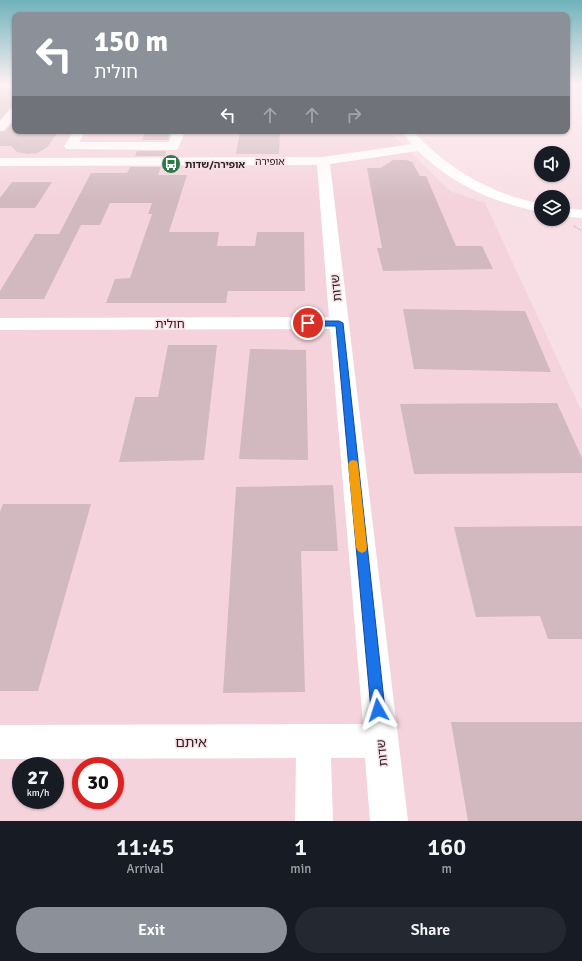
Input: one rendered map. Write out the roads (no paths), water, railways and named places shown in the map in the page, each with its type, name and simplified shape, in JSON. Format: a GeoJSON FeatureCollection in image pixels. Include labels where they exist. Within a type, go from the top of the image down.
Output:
{"type":"FeatureCollection","features":[{"type":"Feature","properties":{"kind":"street"},"geometry":{"type":"LineString","coordinates":[[78,134],[70,146],[174,146],[178,134]]}},
{"type":"Feature","properties":{"kind":"street"},"geometry":{"type":"LineString","coordinates":[[409,134],[420,147],[442,167],[472,186],[499,197],[534,206]]}},
{"type":"Feature","properties":{"kind":"street"},"geometry":{"type":"LineString","coordinates":[[111,162],[120,146]]}},
{"type":"Feature","properties":{"kind":"street","name":"אופירה"},"geometry":{"type":"LineString","coordinates":[[0,162],[323,161],[420,147]]}},
{"type":"Feature","properties":{"kind":"street","name":"שדות"},"geometry":{"type":"LineString","coordinates":[[323,161],[389,821]]}},
{"type":"Feature","properties":{"kind":"street"},"geometry":{"type":"LineString","coordinates":[[570,213],[582,214]]}},
{"type":"Feature","properties":{"kind":"street","name":"חולית"},"geometry":{"type":"LineString","coordinates":[[0,324],[339,323]]}},
{"type":"Feature","properties":{"kind":"street","name":"איתם"},"geometry":{"type":"LineString","coordinates":[[0,742],[381,741]]}},
{"type":"Feature","properties":{"kind":"street"},"geometry":{"type":"LineString","coordinates":[[313,742],[314,821]]}},
{"type":"Feature","properties":{"kind":"place","name":"אופירה/שדות"},"geometry":{"type":"Point","coordinates":[171,164]}}]}
